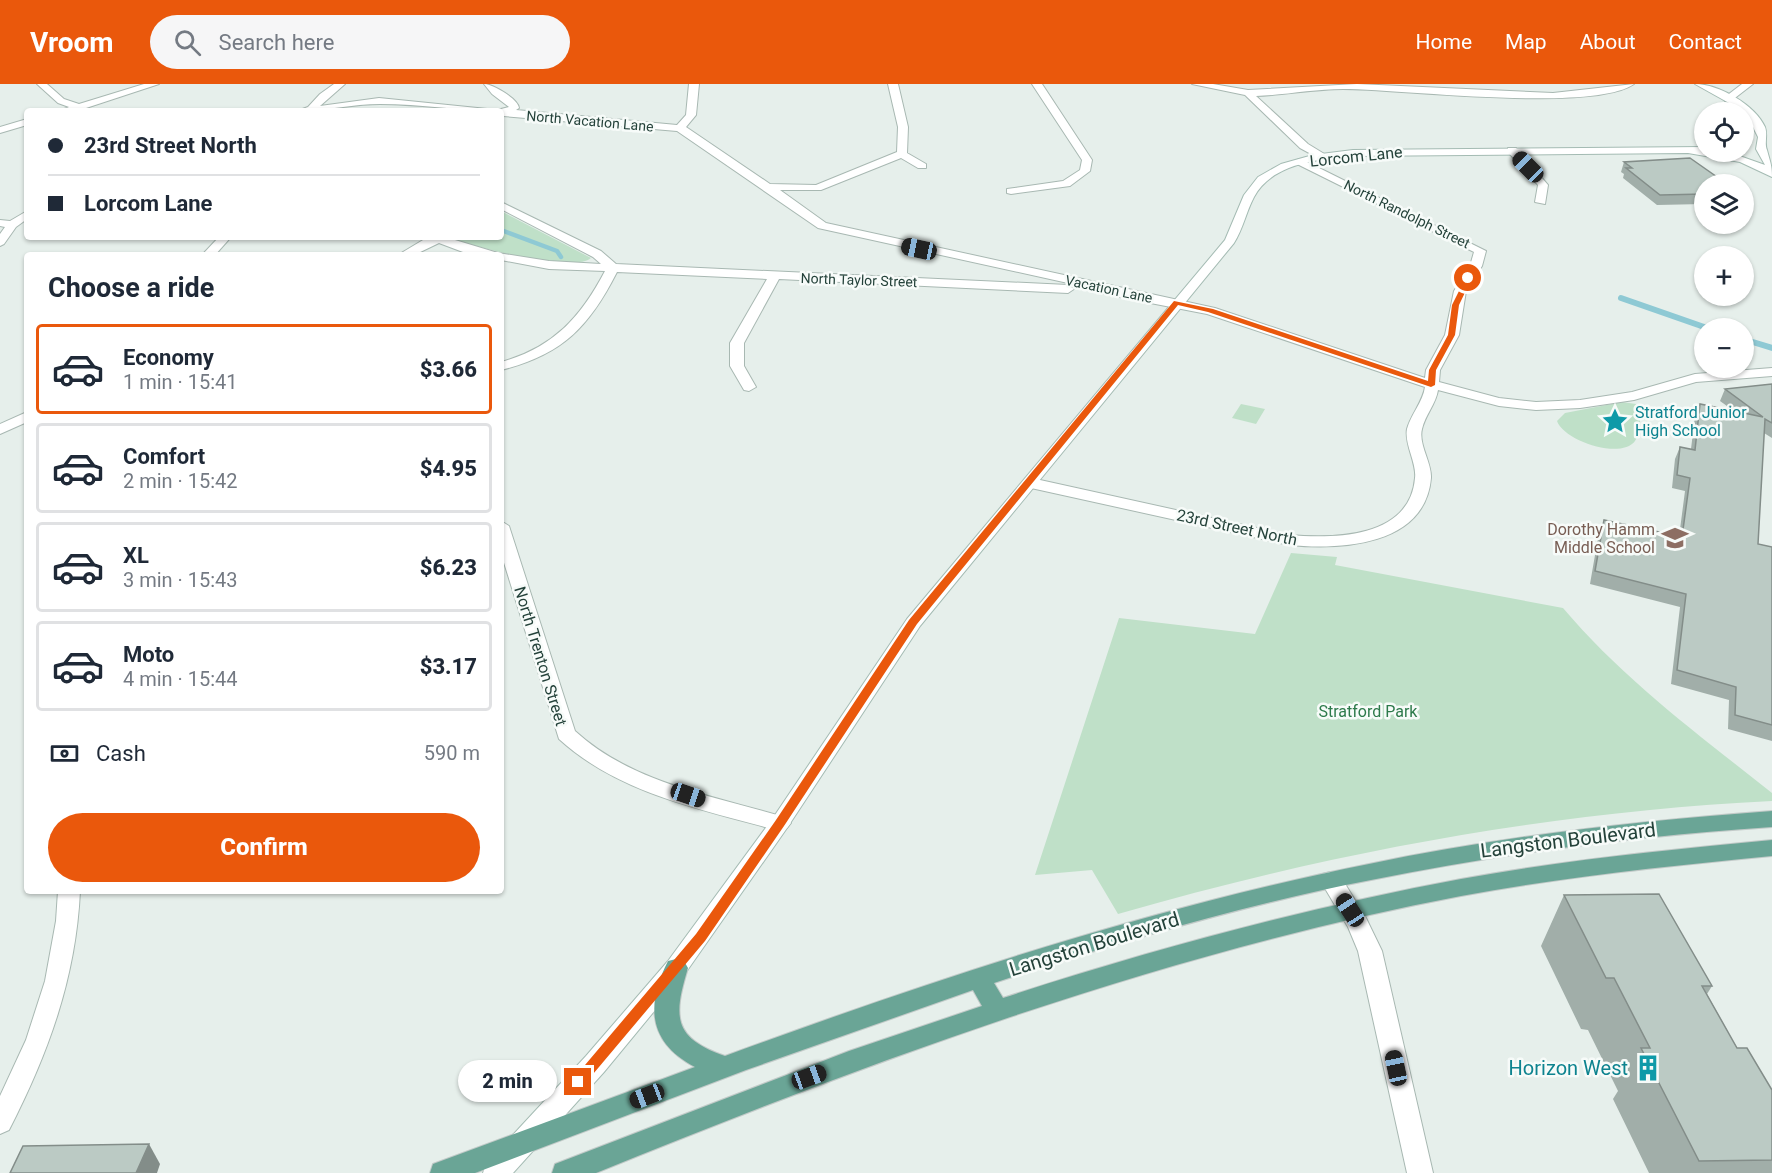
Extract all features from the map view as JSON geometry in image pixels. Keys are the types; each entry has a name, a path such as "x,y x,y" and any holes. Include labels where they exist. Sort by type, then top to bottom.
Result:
{"main road":[{"name":"Langston Boulevard","path":"442,1173 725,1067 979,979 1157,924 1331,880 1416,862 1564,839 1772,819"},
{"name":"Langston Boulevard","path":"565,1173 801,1080 998,1011 1188,952 1350,910 1529,875 1772,848"},
{"path":"676,968 667,993 665,1014 668,1030 679,1045 699,1059 725,1067"},
{"path":"979,979 998,1011"}],"street":[{"path":"42,84 62,101 80,107"},
{"path":"76,108 154,84"},
{"path":"314,108 323,96 340,84"},
{"path":"489,84 495,92 514,104 514,108 504,113"},
{"path":"680,128 691,115 694,84"},
{"path":"893,84 903,127 902,154"},
{"path":"1011,191 1066,184 1085,171 1087,160 1037,84"},
{"path":"1197,84 1248,93 1303,91 1341,86 1417,87 1553,96 1599,92 1629,84"},
{"path":"1700,84 1728,99 1758,122 1772,168"},
{"path":"1728,99 1748,84"},
{"path":"1278,107 1303,91"},
{"path":"1248,93 1278,107 1304,146 1322,157"},
{"path":"327,108 379,101 459,108"},
{"name":"North Vacation Lane","path":"504,113 680,128"},
{"path":"0,130 24,123"},
{"name":"Vacation Lane","path":"680,128 822,226 1071,280 1104,290 1210,311 1431,385 1499,402 1536,406 1569,404 1634,396 1695,378 1772,372"},
{"path":"1512,150 1543,185 1540,202"},
{"path":"1658,150 1735,158 1757,165 1772,174"},
{"name":"Lorcom Lane","path":"496,1173 676,968 780,823 913,622 1031,483 1176,303 1230,241 1253,188 1272,173 1300,162 1322,157 1391,151 1694,150"},
{"path":"902,154 922,166"},
{"path":"768,187 817,188 902,154"},
{"name":"North Randolph Street","path":"1300,162 1480,251"},
{"path":"803,211 817,188"},
{"path":"504,207 597,254 614,268 570,335 537,355 504,365"},
{"path":"0,242 6,224 24,215"},
{"path":"211,252 222,240"},
{"path":"410,252 432,240"},
{"path":"441,240 476,252"},
{"name":"23rd Street North","path":"1031,483 1289,540 1312,542 1364,537 1398,525 1411,514 1423,478 1414,430 1431,394 1432,370 1452,335 1460,291 1476,266 1480,251"},
{"name":"North Taylor Street","path":"504,257 549,265 774,277 1104,290"},
{"path":"749,387 737,366 737,343 774,277"},
{"path":"0,430 24,418"},
{"name":"North Trenton Street","path":"504,535 566,734 577,747 592,758 626,775 780,823"},
{"path":"1331,880 1350,910 1370,951 1420,1173"},
{"path":"0,1122 20,1087 60,974 69,894"}],"green space":[{"path":"504,213 591,258 580,262 564,263 497,251 456,240 504,240"},
{"path":"1622,402 1636,404 1641,409 1640,426 1635,441 1618,449 1593,446 1581,441 1570,435 1557,421 1565,413"},
{"path":"1241,404 1265,409 1256,424 1232,418"},
{"name":"Stratford Park","path":"1291,553 1337,557 1335,565 1563,608 1586,634 1637,683 1772,793 1772,801 1689,806 1606,815 1442,838 1279,872 1118,914 1092,870 1035,875 1119,618 1255,634"}],"building":[{"path":"1690,158 1713,174 1694,174 1694,194 1660,195 1626,168 1632,168 1624,162"},
{"name":"Dorothy Hamm Middle School","path":"1772,384 1772,423 1765,419 1758,544 1772,547 1772,725 1735,715 1736,687 1677,670 1686,594 1595,571 1604,520 1682,537 1690,478 1677,475 1680,447 1695,450 1700,404 1763,417 1725,389"},
{"path":"1659,894 1712,986 1702,986 1737,1048 1747,1048 1772,1090 1772,1160 1699,1161 1641,1048 1650,1048 1614,978 1606,978 1564,895"},
{"path":"149,1144 136,1173 10,1173 23,1146"}],"waterway":[{"path":"504,231 557,251 561,257"},
{"path":"1621,298 1694,323"},
{"path":"1754,342 1772,348"}],"place":[{"name":"Stratford Junior High School","path":"1615,421"},
{"name":"Dorothy Hamm Middle School","path":"1675,538"},
{"name":"Horizon West","path":"1648,1068"}],"route":[{"path":"578,1082 700,938 780,823 913,622 1031,483 1176,303 1210,311 1431,385 1432,370 1452,335 1456,305 1460,291 1468,278"}]}
